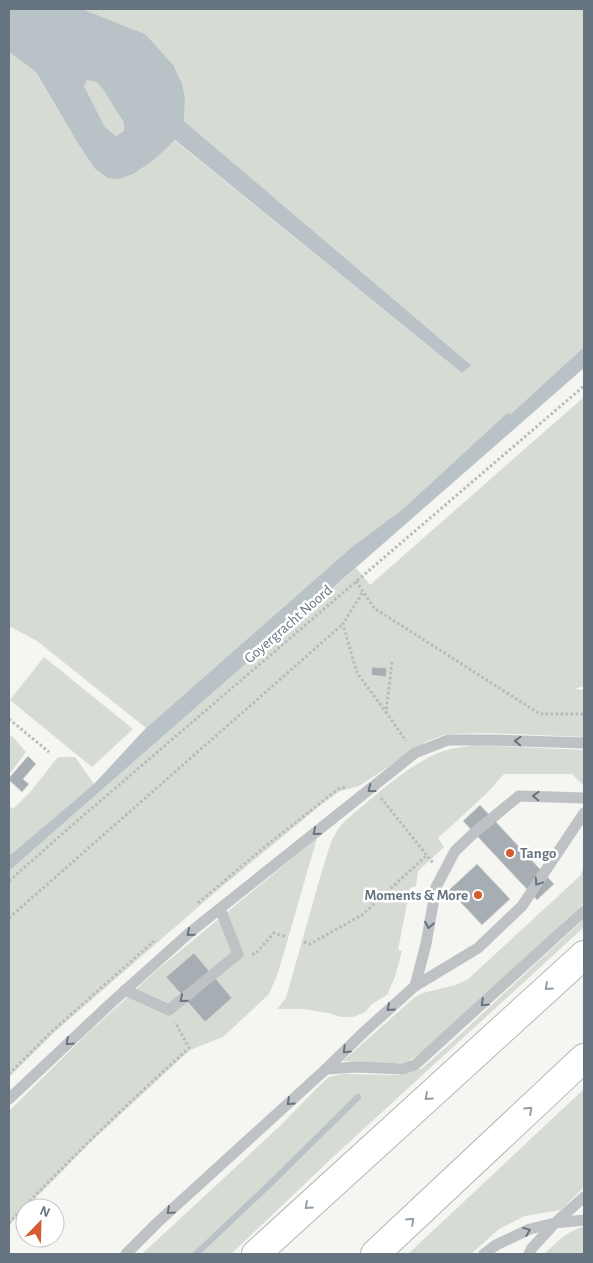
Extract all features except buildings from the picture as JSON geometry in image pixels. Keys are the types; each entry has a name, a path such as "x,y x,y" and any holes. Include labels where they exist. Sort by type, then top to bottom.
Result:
{"highway":[{"path":"256,1254 584,955"},
{"path":"375,1254 584,1058"}],"lane":[{"path":"9,1099 125,990 188,934 416,753 448,740 584,743"},
{"path":"415,986 426,944 436,887 455,851 474,832 519,796 584,798"},
{"path":"126,1254 158,1222 415,986 478,948 522,906 584,813"},
{"path":"125,990 169,1010 238,954 220,909"},
{"path":"326,1069 358,1067 402,1069 416,1065 584,911"},
{"path":"529,1254 532,1248 555,1223 584,1197"},
{"path":"484,1254 496,1245 530,1229 555,1223 584,1220"}],"path":[{"name":"Goyergracht Noord","path":"9,881 584,386"},
{"path":"356,581 362,593 374,608 540,714 584,714"},
{"path":"9,918 343,624 362,593"},
{"path":"343,624 357,672 416,753"},
{"path":"386,712 392,662"},
{"path":"9,720 49,752"},
{"path":"377,793 443,875"},
{"path":"304,942 310,944 362,915 427,855"},
{"path":"238,954 255,954 274,933 287,937"},
{"path":"9,1223 99,1131 189,1048 169,1010"}],"shaded area":[{"path":"9,9 82,9 145,34 173,65 182,84 185,98 184,121 471,365 462,373 175,140 155,159 133,174 119,179 107,178 95,169 36,72 9,52","holes":["87,80 96,82 102,88 124,123 124,131 116,136 105,127 84,86"]},
{"path":"82,9 584,9 584,347 512,413 506,414 403,509 352,547 146,728 37,641 9,626 9,52 36,72 79,145 95,169 106,178 155,159 174,140 462,373 470,364 184,121 185,98 145,34"},
{"path":"87,80 96,82 102,88 124,123 124,131 116,136 105,127 84,86"},
{"path":"584,347 584,368 9,871 9,856 94,784 146,728 352,547 403,509 506,414 512,413"},
{"path":"584,397 584,686 574,689 584,690 584,737 489,733 448,734 427,741 359,786 340,791 212,895 58,1029 9,1077 9,871 356,568 370,585"},
{"path":"44,657 133,729 92,767 10,700"},
{"path":"12,736 26,752 9,775 9,738"},
{"path":"476,745 584,750 584,786 572,774 504,774 487,793 438,838 444,847 418,871 416,886 410,888 398,950 402,951 395,977 387,995 372,1004 365,1012 353,1017 341,1017 304,1009 277,1009 286,998 321,874 331,842 338,829 379,792 414,766 443,751"},
{"path":"58,757 75,757 94,784 9,856 9,806 13,809 31,791"},
{"path":"317,838 278,973 269,994 223,1037 190,1050 94,1139 36,1198 15,1198 15,1219 9,1225 9,1111 85,1036 157,970"},
{"path":"584,864 584,903 430,1047 407,1062 388,1064 343,1061 415,997 467,980 581,875"},
{"path":"584,919 584,927 333,1157 231,1254 142,1254 281,1125 329,1077 342,1074 399,1075 421,1069"},
{"path":"584,1089 584,1187 561,1210 525,1216 499,1229 471,1254 408,1254"},
{"path":"584,1227 584,1254 544,1254 568,1234"}],"waterway":[{"path":"196,1254 358,1097"}],"place":[{"name":"Tango","path":"510,853"},
{"name":"Moments & More","path":"478,895"}]}
